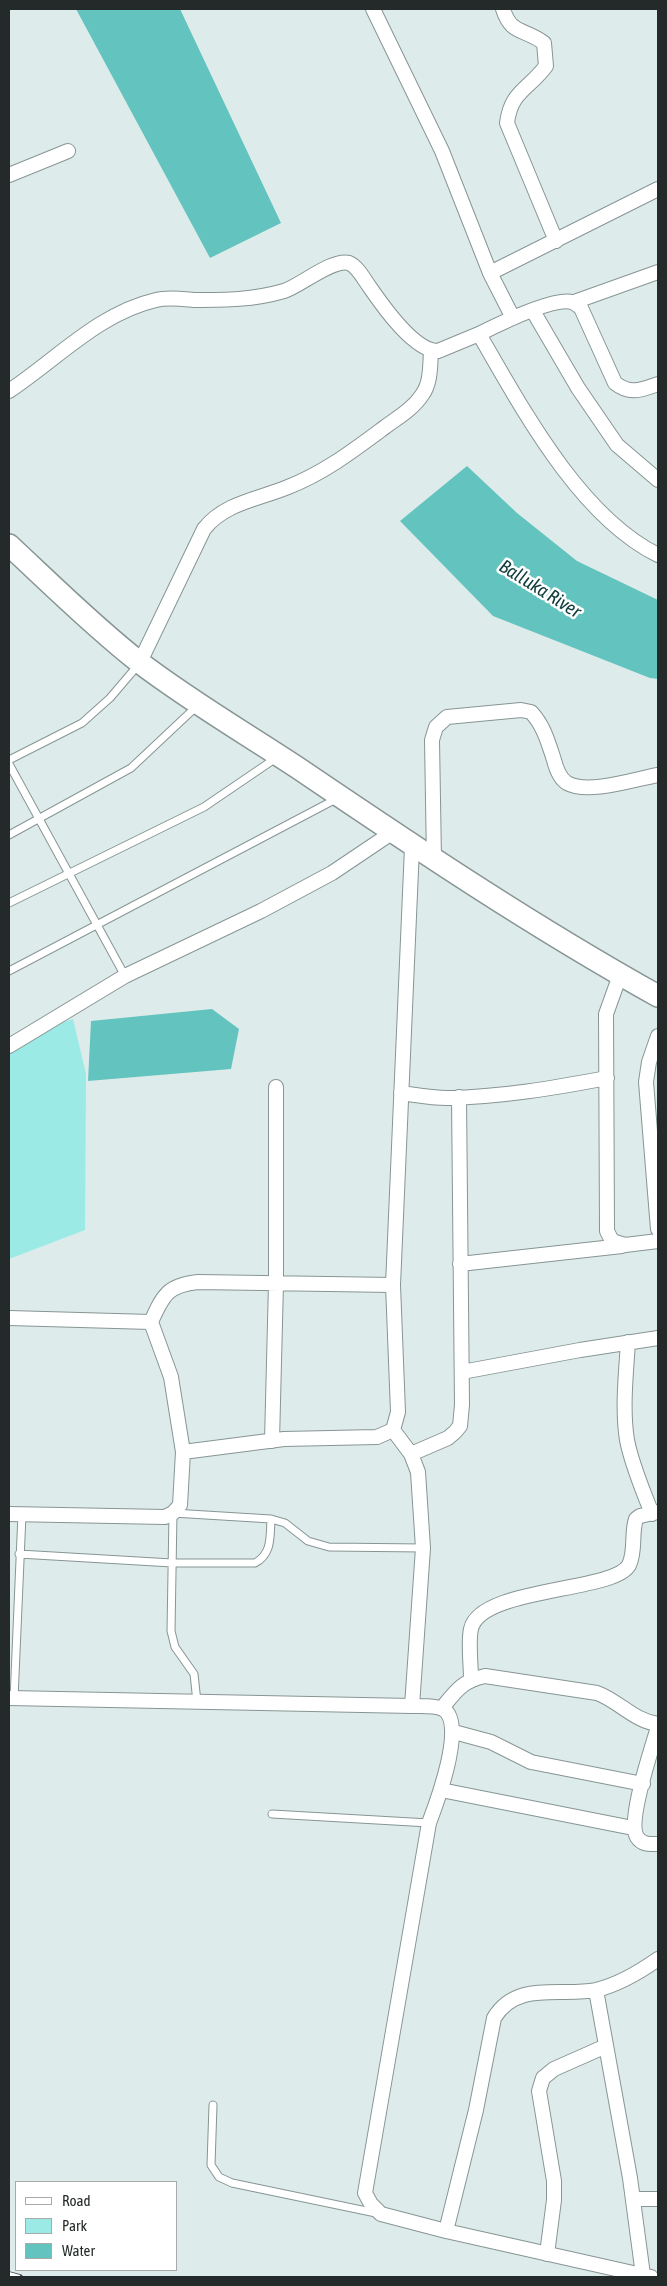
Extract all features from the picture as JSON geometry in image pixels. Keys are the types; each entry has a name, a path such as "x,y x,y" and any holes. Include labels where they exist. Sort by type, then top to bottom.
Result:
{"main road":[{"path":"9,545 102,631 140,662 199,704 393,832 412,847 576,950 658,996"}],"street":[{"path":"373,9 442,151 490,273 506,321"},
{"path":"503,9 507,21 513,28 533,35 544,43 546,66 536,79 513,99 509,107 507,123 556,241"},
{"path":"9,175 68,151"},
{"path":"490,273 658,189"},
{"path":"9,391 102,324 133,306 158,299 240,300 267,296 288,290 339,263 349,263 356,269 385,308 421,347 431,351 445,349 506,321 558,302 574,302 658,272"},
{"path":"574,302 581,308 615,384 622,390 632,392 658,384"},
{"path":"533,311 578,388 617,445 658,480"},
{"path":"479,334 529,418 586,497 618,527 658,555"},
{"path":"140,662 204,529 213,518 229,508 314,476 341,459 412,406 423,395 429,380 431,351"},
{"path":"434,860 432,740 436,727 447,716 521,710 531,712 543,726 558,772 566,782 577,786 590,788 658,775"},
{"path":"9,1046 125,976 332,873 393,832"},
{"path":"393,1430 398,1412 393,1285 412,847"},
{"path":"620,975 606,1014 607,1231 612,1241 625,1246"},
{"path":"658,1036 648,1062 646,1082 658,1229"},
{"path":"401,1093 459,1097 534,1091 607,1078"},
{"path":"272,1441 276,1283 276,1087"},
{"path":"411,1454 448,1438 460,1426 462,1372 459,1097"},
{"path":"460,1264 658,1241"},
{"path":"15,1514 165,1517 174,1514 180,1505 181,1499 183,1452 171,1377 152,1322 161,1300 168,1292 181,1284 198,1282 393,1285"},
{"path":"9,1318 152,1322"},
{"path":"462,1372 658,1338"},
{"path":"471,1679 470,1629 483,1610 530,1595 608,1577 624,1571 630,1560 636,1519 640,1516 655,1513 633,1464 627,1438 625,1395 628,1342"},
{"path":"183,1452 272,1441 377,1437 393,1430"},
{"path":"393,1430 411,1454 418,1472 423,1548 412,1706"},
{"path":"442,1708 461,1685 471,1679 485,1676 580,1689 608,1697 636,1717 658,1725 635,1812 633,1828 645,1844 658,1844"},
{"path":"11,1698 412,1706 442,1708 450,1715 454,1732 441,1790 429,1823 365,2188 365,2193 371,2204 381,2214 446,2232 647,2276 596,1990"},
{"path":"454,1732 491,1742 531,1762 643,1784"},
{"path":"441,1790 633,1828"},
{"path":"446,2232 476,2110 494,2018 501,2007 516,1998 547,1991 596,1990 614,1984 658,1959"},
{"path":"547,2254 554,2200 554,2181 539,2091 543,2078 554,2069 606,2046"},
{"path":"634,2199 658,2199"}],"lane":[{"path":"9,760 82,723 110,698 140,662"},
{"path":"9,835 131,768 199,704"},
{"path":"9,903 204,807 278,756"},
{"path":"9,764 125,976"},
{"path":"9,971 339,797"},
{"path":"11,1698 19,1554 15,1514"},
{"path":"197,1702 194,1674 175,1647 171,1631 174,1514 271,1519 285,1523 308,1542 328,1547 423,1548"},
{"path":"19,1554 172,1562 255,1563 263,1559 269,1549 271,1519"},
{"path":"272,1814 429,1823"},
{"path":"213,2104 211,2165 219,2177 232,2183 381,2214"}],"green space":[{"path":"73,1019 86,1074 85,1230 9,1259 9,1045 31,1033"}],"water":[{"path":"76,9 180,9 281,223 210,258"},
{"name":"Balluka River","path":"467,466 517,513 577,561 658,600 658,679 650,678 493,616 400,521"},
{"path":"212,1009 239,1029 231,1069 88,1081 91,1021"}],"railway":[{"path":"9,2274 20,2277"}]}
